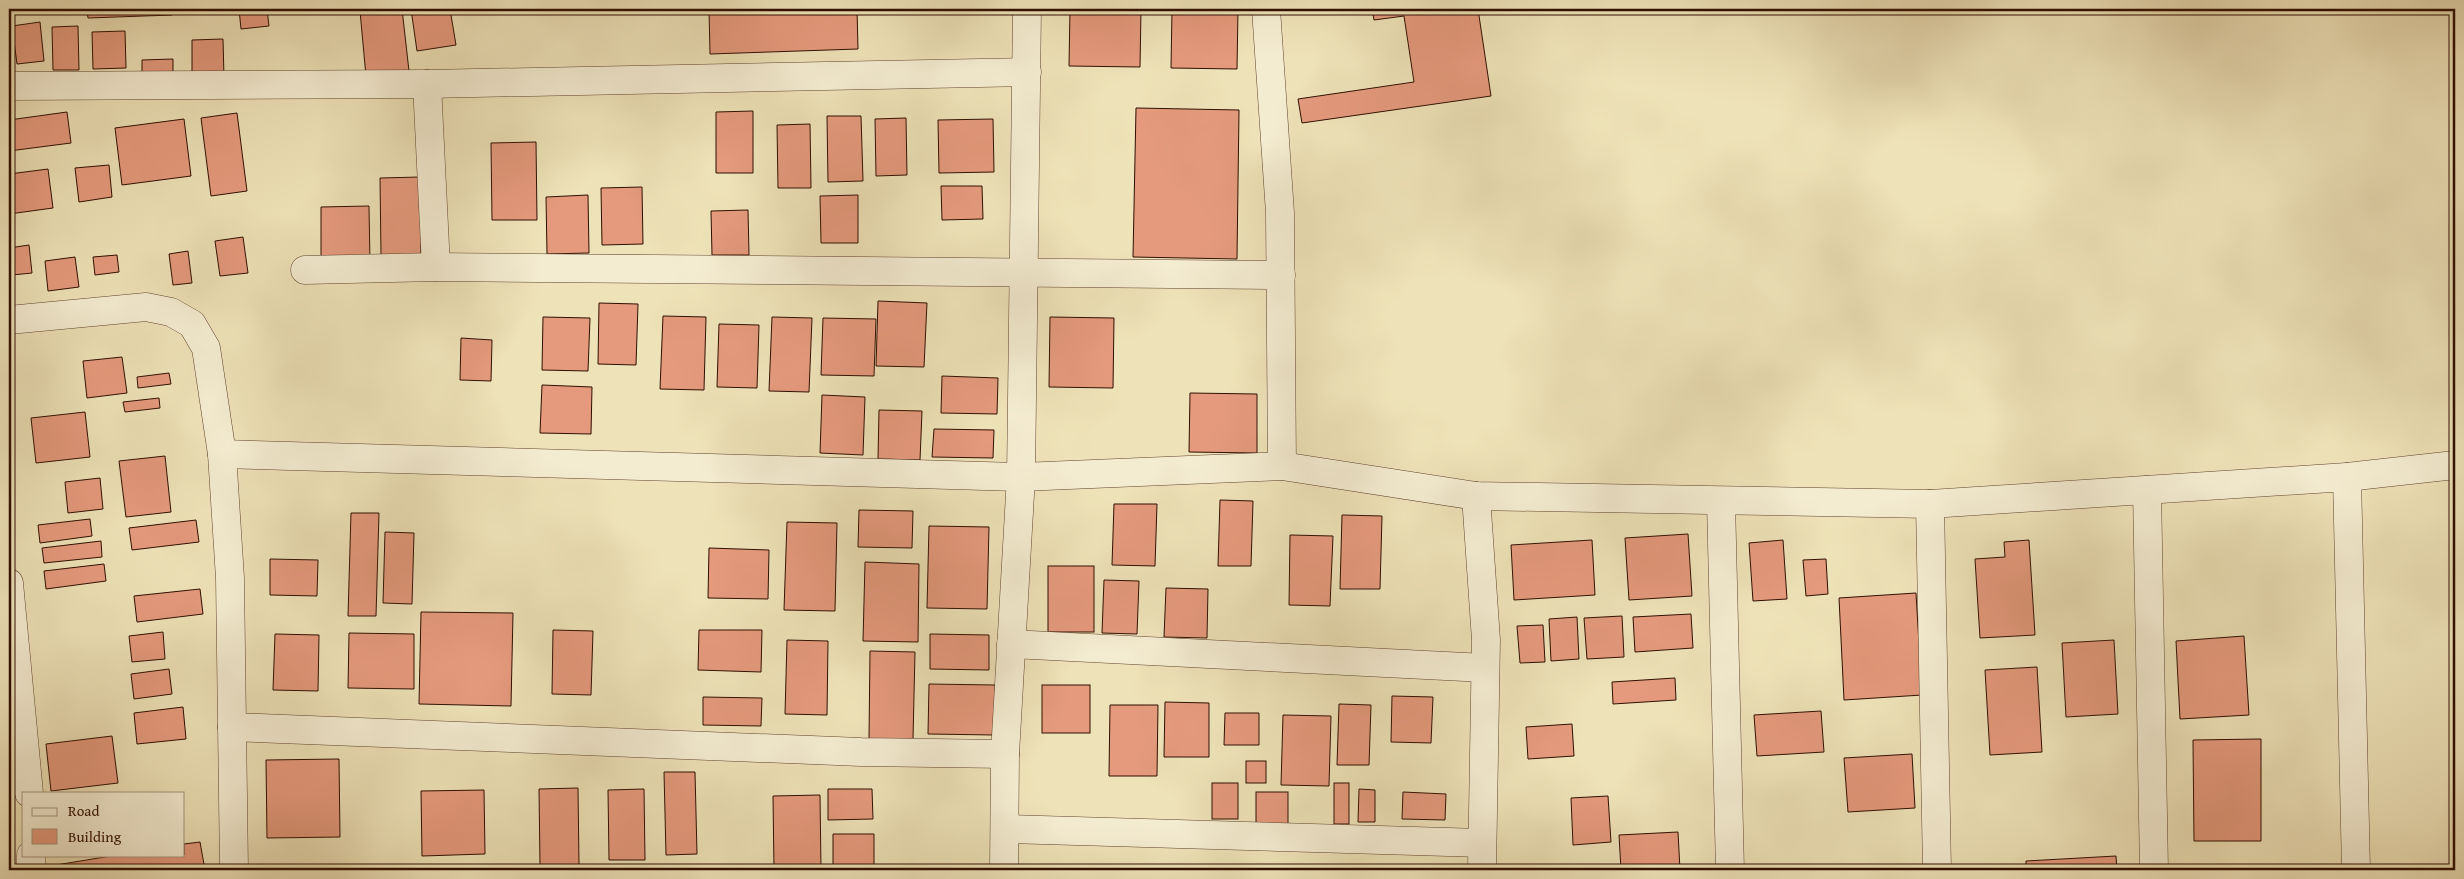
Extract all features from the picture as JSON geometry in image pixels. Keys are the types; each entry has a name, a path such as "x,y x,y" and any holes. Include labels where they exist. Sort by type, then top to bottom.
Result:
{"street":[{"path":"1004,870 1006,754 1021,477 1022,272 1027,9"},
{"path":"1266,9 1280,213 1282,466"},
{"path":"9,86 427,84 1027,72"},
{"path":"427,84 436,268"},
{"path":"305,270 436,268 1281,275"},
{"path":"9,320 146,307 171,312 192,324 206,348 222,454 230,578 234,870"},
{"path":"222,454 1021,477 1282,466 1476,496 1721,502 1930,504 2347,477 2455,465"},
{"path":"2347,477 2356,870"},
{"path":"2147,490 2154,870"},
{"path":"1476,496 1486,640 1482,870"},
{"path":"1721,502 1730,870"},
{"path":"1930,504 1937,870"},
{"path":"9,583 29,792"},
{"path":"1012,644 1486,668"},
{"path":"232,727 861,752 1006,754"},
{"path":"1005,828 1482,843"},
{"path":"31,856 31,870"}],"building":[{"path":"87,9 171,9 172,15 88,18"},
{"path":"239,9 267,9 269,26 241,29"},
{"path":"402,9 409,71 366,76 360,11"},
{"path":"411,9 450,9 456,45 417,51"},
{"path":"709,9 857,9 858,49 710,54"},
{"path":"1070,9 1141,9 1140,67 1069,66"},
{"path":"1172,9 1238,9 1237,69 1171,68"},
{"path":"1372,9 1478,9 1491,96 1302,123 1298,99 1414,82 1404,16 1374,20"},
{"path":"40,22 44,61 17,64 12,26"},
{"path":"78,26 79,70 53,70 52,27"},
{"path":"125,31 126,68 93,69 92,32"},
{"path":"223,39 224,78 192,78 192,40"},
{"path":"173,59 173,80 142,81 142,60"},
{"path":"1136,108 1239,110 1237,259 1133,257"},
{"path":"753,111 753,173 716,173 716,112"},
{"path":"67,112 71,143 9,151 9,120"},
{"path":"237,113 247,191 211,196 201,118"},
{"path":"827,116 861,116 863,181 828,182"},
{"path":"906,118 907,175 876,176 875,119"},
{"path":"184,119 191,176 122,185 115,128"},
{"path":"993,119 994,172 939,173 938,120"},
{"path":"810,124 811,188 778,188 777,125"},
{"path":"536,142 537,220 492,220 491,143"},
{"path":"109,165 112,197 79,202 75,168"},
{"path":"48,169 53,208 9,214 9,174"},
{"path":"420,177 421,255 381,256 380,178"},
{"path":"941,186 982,186 983,219 942,220"},
{"path":"642,187 643,244 602,245 601,188"},
{"path":"588,195 589,253 547,254 546,197"},
{"path":"858,195 858,243 821,243 820,196"},
{"path":"369,206 370,263 321,264 321,207"},
{"path":"748,210 749,255 712,255 711,211"},
{"path":"243,237 248,273 220,276 215,241"},
{"path":"29,245 32,273 12,275 9,248"},
{"path":"188,251 192,283 173,285 169,254"},
{"path":"117,255 119,272 95,275 93,257"},
{"path":"75,257 79,287 48,291 45,261"},
{"path":"878,301 927,303 924,367 876,366"},
{"path":"599,303 638,304 636,365 598,364"},
{"path":"663,316 706,317 704,390 660,389"},
{"path":"543,317 590,318 588,371 542,370"},
{"path":"772,317 812,318 809,392 769,391"},
{"path":"1050,317 1114,318 1113,388 1049,387"},
{"path":"823,318 876,319 874,376 821,375"},
{"path":"719,324 759,325 757,388 717,387"},
{"path":"461,338 492,340 491,381 460,380"},
{"path":"122,357 127,393 87,398 83,361"},
{"path":"169,373 171,384 138,388 137,377"},
{"path":"942,376 998,378 997,414 941,413"},
{"path":"542,385 592,387 591,434 540,433"},
{"path":"1190,393 1257,394 1257,453 1189,452"},
{"path":"822,395 865,397 863,455 820,453"},
{"path":"159,398 160,408 125,412 123,402"},
{"path":"879,410 922,411 920,460 878,459"},
{"path":"85,412 90,457 36,463 31,418"},
{"path":"934,429 994,430 993,458 932,457"},
{"path":"165,456 171,512 126,517 119,461"},
{"path":"100,478 103,509 68,513 65,482"},
{"path":"1220,500 1253,501 1251,566 1218,566"},
{"path":"1114,504 1157,504 1155,566 1112,565"},
{"path":"859,510 913,511 912,548 858,547"},
{"path":"351,513 379,513 376,616 348,616"},
{"path":"1342,515 1382,516 1380,589 1340,589"},
{"path":"90,519 92,536 40,543 38,525"},
{"path":"196,520 199,542 132,550 129,528"},
{"path":"787,522 837,523 835,611 784,610"},
{"path":"929,526 989,527 987,609 927,608"},
{"path":"385,532 414,533 412,604 383,603"},
{"path":"1688,534 1692,596 1629,600 1625,538"},
{"path":"1290,535 1333,536 1330,606 1289,605"},
{"path":"1592,540 1595,595 1514,600 1511,545"},
{"path":"1783,540 1787,599 1753,601 1749,543"},
{"path":"2029,540 2035,635 1980,638 1975,559 2005,557 2004,542"},
{"path":"101,541 102,557 44,563 42,548"},
{"path":"709,548 769,550 768,599 708,598"},
{"path":"270,559 318,560 317,596 270,595"},
{"path":"1826,559 1828,594 1806,596 1803,560"},
{"path":"865,562 919,564 918,642 863,641"},
{"path":"104,564 106,581 46,589 44,571"},
{"path":"1048,566 1094,566 1094,632 1048,632"},
{"path":"1104,580 1139,581 1137,634 1102,633"},
{"path":"1166,588 1208,589 1207,638 1164,637"},
{"path":"200,589 203,614 137,622 134,596"},
{"path":"1916,593 1922,695 1844,700 1839,598"},
{"path":"421,612 513,613 511,706 419,704"},
{"path":"1691,614 1693,648 1635,652 1633,617"},
{"path":"1622,616 1624,657 1587,659 1584,618"},
{"path":"1577,617 1579,659 1551,661 1549,619"},
{"path":"1543,625 1545,662 1520,663 1517,626"},
{"path":"553,630 593,631 591,695 552,694"},
{"path":"699,630 762,630 761,672 698,670"},
{"path":"163,632 165,659 132,662 129,636"},
{"path":"349,633 414,634 414,689 348,688"},
{"path":"275,634 319,635 318,691 273,690"},
{"path":"930,634 989,635 989,670 930,669"},
{"path":"2244,636 2249,715 2180,719 2176,641"},
{"path":"787,640 828,641 827,715 785,714"},
{"path":"2114,640 2118,714 2066,717 2062,643"},
{"path":"870,651 915,652 913,739 869,739"},
{"path":"2037,667 2042,752 1990,755 1985,670"},
{"path":"169,669 172,694 134,699 131,674"},
{"path":"1675,678 1676,700 1613,704 1612,682"},
{"path":"929,684 995,685 994,735 928,734"},
{"path":"1042,685 1090,685 1090,733 1042,733"},
{"path":"1392,696 1433,697 1431,743 1391,742"},
{"path":"703,697 762,698 761,726 703,725"},
{"path":"1165,702 1209,703 1209,757 1164,757"},
{"path":"1339,704 1371,705 1369,765 1337,765"},
{"path":"1110,705 1158,705 1157,776 1109,776"},
{"path":"183,707 186,739 137,744 134,713"},
{"path":"1821,711 1824,752 1757,756 1754,715"},
{"path":"1225,713 1259,713 1259,745 1224,745"},
{"path":"1283,715 1331,716 1329,786 1281,785"},
{"path":"1572,724 1574,756 1528,759 1526,727"},
{"path":"112,736 118,783 51,791 46,744"},
{"path":"2261,739 2261,841 2194,841 2193,740"},
{"path":"1912,754 1915,808 1848,812 1844,758"},
{"path":"339,759 340,837 267,838 266,760"},
{"path":"1246,761 1266,761 1266,783 1246,783"},
{"path":"664,772 695,772 697,854 666,855"},
{"path":"1212,783 1238,783 1238,819 1212,819"},
{"path":"1334,783 1349,783 1349,824 1334,824"},
{"path":"578,788 579,865 540,866 539,789"},
{"path":"644,789 645,860 609,860 608,790"},
{"path":"828,789 872,789 873,819 828,820"},
{"path":"1359,789 1375,790 1375,822 1358,822"},
{"path":"484,790 485,854 422,856 421,791"},
{"path":"1256,792 1288,792 1288,831 1256,831"},
{"path":"1403,792 1446,794 1445,820 1402,819"},
{"path":"820,795 821,869 774,870 773,796"},
{"path":"1608,796 1611,842 1573,845 1571,798"},
{"path":"1678,832 1680,870 1621,870 1619,835"},
{"path":"833,834 874,834 874,868 833,869"},
{"path":"200,842 205,870 57,870 56,865 111,856 185,856 185,844"},
{"path":"2116,856 2117,870 2026,870 2026,861"},
{"path":"1381,865 1382,870 1342,870 1342,867"},
{"path":"1230,866 1231,870 1190,870 1190,869"},
{"path":"1329,866 1329,870 1297,870 1297,868"},
{"path":"2336,866 2336,870 2262,870 2262,867"}]}
